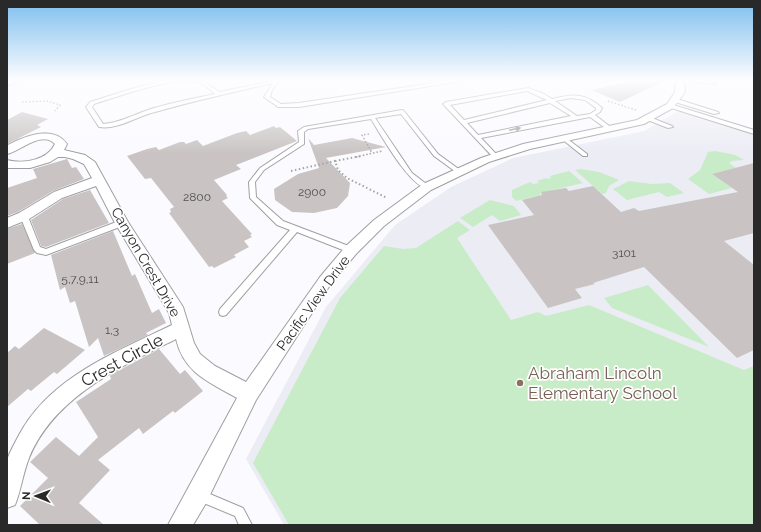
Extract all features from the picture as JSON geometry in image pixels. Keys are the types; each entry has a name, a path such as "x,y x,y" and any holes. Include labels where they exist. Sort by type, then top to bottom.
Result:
{"street":[{"name":"Pacific View Drive","path":"180,525 198,495 249,394 325,281 350,250 379,223 427,187 458,171 495,156 527,146 640,122 644,115 668,105"},
{"path":"7,151 13,146 30,139 47,137 54,138 61,144 56,153 40,161 20,166 7,164"},
{"name":"Canyon Crest Drive","path":"56,153 81,157 89,162 122,223 177,312 186,345 194,360 208,372 249,394"},
{"path":"7,223 24,216 58,195 100,180"},
{"name":"Crest Circle","path":"7,497 20,453 33,431 53,406 76,385 96,372 182,328"}],"lane":[{"path":"91,105 89,107 101,126 109,126 142,114 177,105"},
{"path":"278,105 306,105"},
{"path":"447,105 495,156"},
{"path":"462,122 536,105"},
{"path":"558,105 576,117"},
{"path":"477,137 590,115 598,111 599,108 595,105"},
{"path":"677,105 754,132"},
{"path":"680,105 716,113"},
{"path":"350,250 280,223 253,198 252,182 262,169 302,143 301,131 306,128 402,112 436,155 458,171"},
{"path":"590,115 610,129"},
{"path":"644,115 670,127"},
{"path":"372,117 410,174 427,187"},
{"path":"565,139 585,156"},
{"path":"24,216 37,248 40,251 46,252 122,223"},
{"path":"223,312 295,229"},
{"path":"198,495 239,512 246,525"}],"path":[{"path":"55,111 60,105"},
{"path":"619,105 644,115"},
{"path":"372,153 362,135 373,133"},
{"path":"291,171 383,151"},
{"path":"335,161 338,170 347,178 387,198"}],"shaded area":[{"name":"Abraham Lincoln Elementary School","path":"685,107 754,129 754,525 284,525 246,459 326,307 395,225 451,187 513,158 644,131"}],"green space":[{"path":"715,151 735,155 744,160 732,161 729,163 736,168 712,174 732,188 709,194 688,179 700,170 708,152"},
{"path":"581,169 599,172 619,180 609,186 606,193 602,194 575,170"},
{"path":"569,171 583,183 540,193 541,195 516,201 512,197 512,190 530,182 533,184 539,183 537,181 551,178 550,176"},
{"path":"629,181 652,184 670,183 684,193 667,197 659,192 627,200 613,189"},
{"path":"490,200 514,206 521,215 500,221 492,215 473,227 460,218"},
{"name":"Abraham Lincoln Elementary School","path":"458,221 470,230 457,238 511,320 538,312 546,316 589,305 744,370 754,366 754,525 289,525 253,463 340,298 384,246 403,249 416,248"},
{"path":"648,285 709,347 612,308 604,298"}],"building":[{"path":"22,112 48,119 37,125 41,127 7,144 7,120"},
{"path":"274,126 276,128 280,127 297,141 236,165 241,169 214,180 227,195 226,196 228,198 222,201 252,234 250,235 252,237 244,241 249,247 234,255 236,257 214,268 212,266 209,267 169,213 171,212 170,209 174,207 151,178 145,179 127,156 156,147 159,150 180,142 184,142 186,144 197,140 203,146 237,133 246,131 250,135"},
{"path":"308,138 314,145 352,138 386,147 326,158 350,183 348,196 337,208 314,213 292,212 275,200 274,189 298,174 319,168"},
{"path":"67,159 72,168 76,167 84,179 53,191 18,212 7,216 7,188 37,178 33,169"},
{"path":"754,163 754,233 724,241 754,265 754,350 737,358 644,267 593,283 595,284 575,289 582,298 548,308 488,225 534,215 522,200 542,195 541,192 566,188 569,191 593,186 621,212 634,208 639,211 738,192 712,174"},
{"path":"90,190 109,223 46,247 41,246 31,220 63,199"},
{"path":"22,224 35,253 7,264 7,229"},
{"path":"113,231 132,276 135,274 152,313 159,309 166,323 146,333 148,335 104,356 98,338 89,347 75,301 70,303 65,287 60,290 51,255"},
{"path":"44,328 85,350 57,374 54,372 31,391 28,389 7,407 7,353 15,346 19,349"},
{"path":"159,349 180,374 185,370 203,391 175,413 173,411 143,434 139,428 98,460 110,470 79,503 104,525 40,525 20,506 48,478 30,462 56,437 79,456 98,437 76,402 111,379 110,376 112,374"}],"place":[{"name":"Abraham Lincoln Elementary School","path":"520,383"}]}
